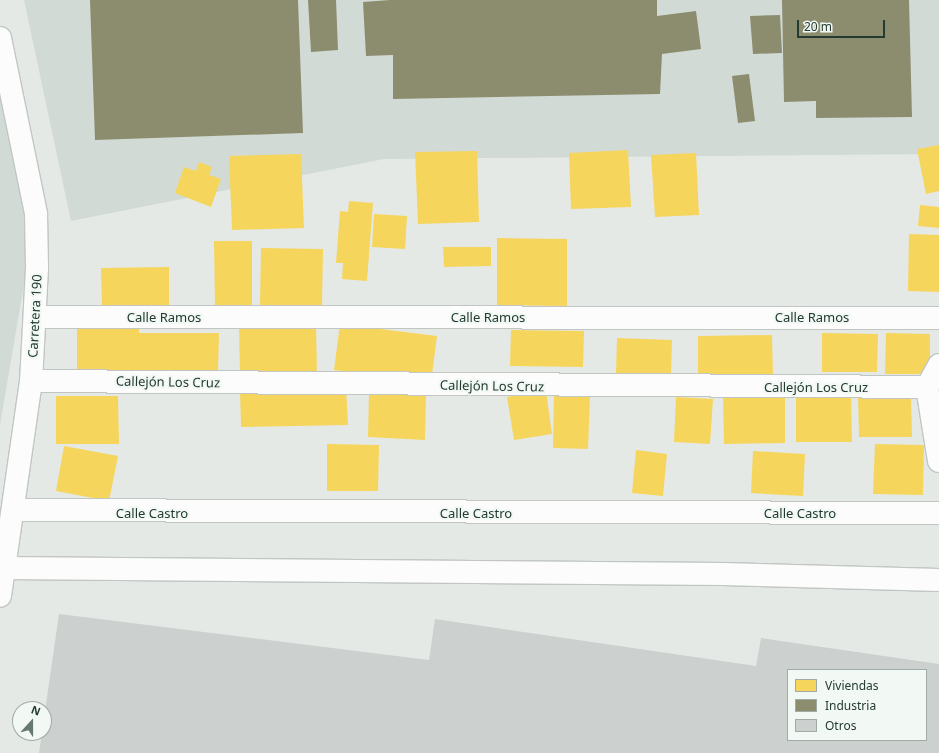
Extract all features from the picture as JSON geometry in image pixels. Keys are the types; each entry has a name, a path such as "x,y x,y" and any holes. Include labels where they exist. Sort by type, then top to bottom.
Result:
{"street":[{"name":"Carretera 190","path":"0,38 36,214 37,317 31,381 0,592"},
{"name":"Calle Ramos","path":"37,317 939,318"},
{"path":"939,365 927,387 939,461"},
{"name":"Callejón Los Cruz","path":"31,381 927,387"},
{"name":"Calle Castro","path":"13,510 939,513"},
{"path":"4,568 794,575 939,580"}],"shaded area":[{"path":"24,0 939,0 939,154 384,159 71,221"},
{"path":"0,38 36,214 0,425"}],"building: Viviendas":[{"path":"939,145 939,191 926,194 917,149"},
{"path":"628,150 631,207 571,209 569,153"},
{"path":"477,151 479,222 418,224 415,152"},
{"path":"696,153 699,215 655,217 651,155"},
{"path":"301,154 304,228 232,230 229,156"},
{"path":"199,162 212,167 209,175 221,179 211,207 175,193 184,167 196,171"},
{"path":"349,201 373,203 367,281 342,279 343,263 336,263 340,211 348,212"},
{"path":"920,205 939,207 939,228 918,226"},
{"path":"374,214 407,216 405,249 372,247"},
{"path":"909,234 939,235 939,292 908,291"},
{"path":"497,238 567,239 567,306 497,305"},
{"path":"214,241 252,241 252,308 215,309"},
{"path":"443,247 491,247 491,266 444,267"},
{"path":"261,248 323,249 322,307 260,306"},
{"path":"169,267 169,305 102,305 101,268"},
{"path":"340,324 437,336 431,382 334,370"},
{"path":"77,325 139,325 139,333 219,333 218,372 77,371"},
{"path":"316,325 317,376 240,376 239,326"},
{"path":"511,330 584,331 583,367 510,366"},
{"path":"822,333 878,334 877,372 822,372"},
{"path":"886,333 930,334 930,374 885,374"},
{"path":"772,335 773,376 698,376 698,336"},
{"path":"617,338 672,340 671,375 616,373"},
{"path":"346,388 348,425 241,427 240,390"},
{"path":"546,391 552,434 514,440 507,397"},
{"path":"369,392 426,394 425,440 368,437"},
{"path":"851,393 852,442 796,442 796,394"},
{"path":"785,394 785,443 724,444 723,395"},
{"path":"554,395 590,396 588,449 553,448"},
{"path":"911,395 912,437 859,437 858,396"},
{"path":"56,396 118,396 119,444 56,444"},
{"path":"676,397 713,399 710,444 674,442"},
{"path":"327,444 379,445 378,491 327,491"},
{"path":"875,444 924,445 923,495 873,494"},
{"path":"64,446 118,456 109,501 56,491"},
{"path":"636,450 667,454 663,496 632,493"},
{"path":"753,451 805,454 803,496 751,493"}],"building: Industria":[{"path":"90,0 298,0 303,133 95,140"},
{"path":"308,0 336,0 338,50 311,52"},
{"path":"390,0 657,0 657,16 696,11 701,49 662,54 660,94 393,99 393,55 366,56 363,2"},
{"path":"782,0 909,0 912,117 816,118 816,101 784,102"},
{"path":"780,15 782,53 753,54 750,16"},
{"path":"749,74 755,121 738,123 732,76"}],"building: Otros":[{"path":"59,614 429,660 435,619 756,666 761,638 939,664 939,753 39,753 41,741 52,741 52,701 46,701"}]}
